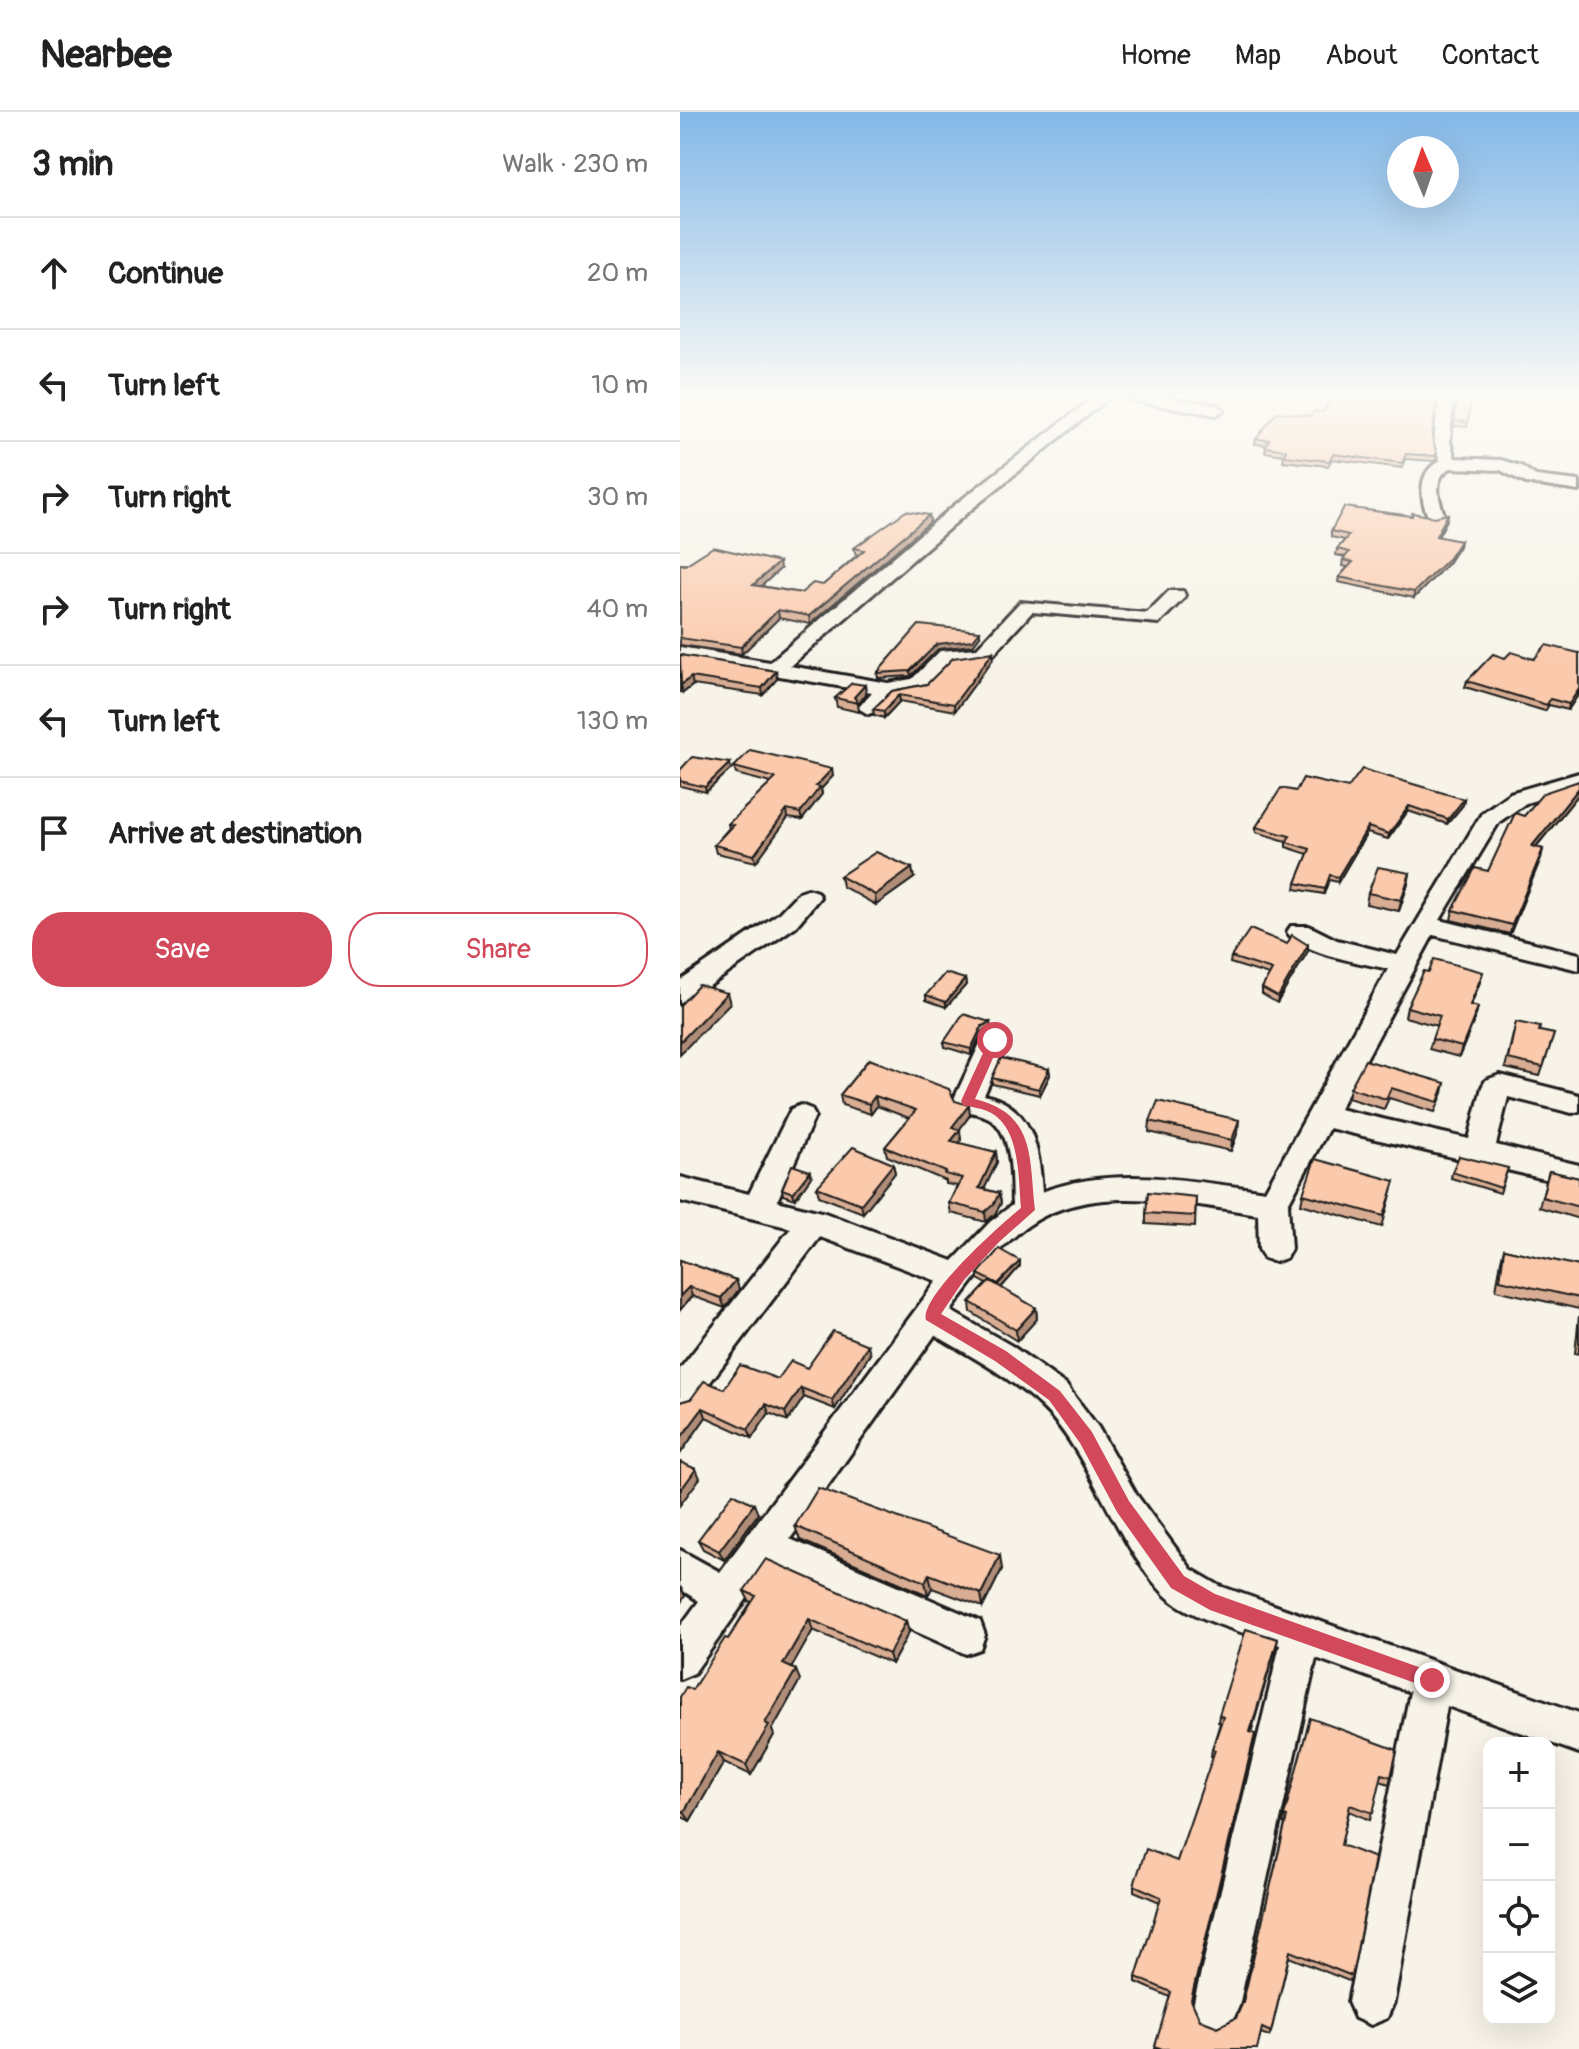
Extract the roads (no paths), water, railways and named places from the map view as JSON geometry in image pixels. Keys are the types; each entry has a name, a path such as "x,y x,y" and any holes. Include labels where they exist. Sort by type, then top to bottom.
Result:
{"street":[{"path":"773,670 988,487"},
{"path":"1430,487 1429,495 1435,514"},
{"path":"680,653 884,690 919,684 947,655 983,654 1027,606 1152,619 1176,595"},
{"path":"868,708 884,690"},
{"path":"1275,1249 1273,1204 1426,925 1490,818 1518,798 1579,780"},
{"path":"680,994 787,920 808,897"},
{"path":"1426,925 1579,962"},
{"path":"1300,932 1329,946 1404,965"},
{"path":"995,1040 967,1101 994,1108 1010,1121 1021,1147 1028,1210"},
{"path":"1480,1153 1496,1087 1500,1085 1572,1103"},
{"path":"760,1208 765,1189 801,1116"},
{"path":"1323,1116 1579,1176"},
{"path":"680,1189 814,1222 959,1276"},
{"path":"680,1659 959,1276 994,1238 1028,1210 1105,1189 1173,1191 1273,1204"},
{"path":"680,1395 814,1222"},
{"path":"931,1316 1000,1356 1054,1396 1086,1438 1123,1506 1178,1582 1210,1601 1579,1733"},
{"path":"765,1546 966,1635"},
{"path":"680,1568 726,1597"},
{"path":"1216,2006 1302,1634"},
{"path":"1371,2002 1432,1680"}]}
